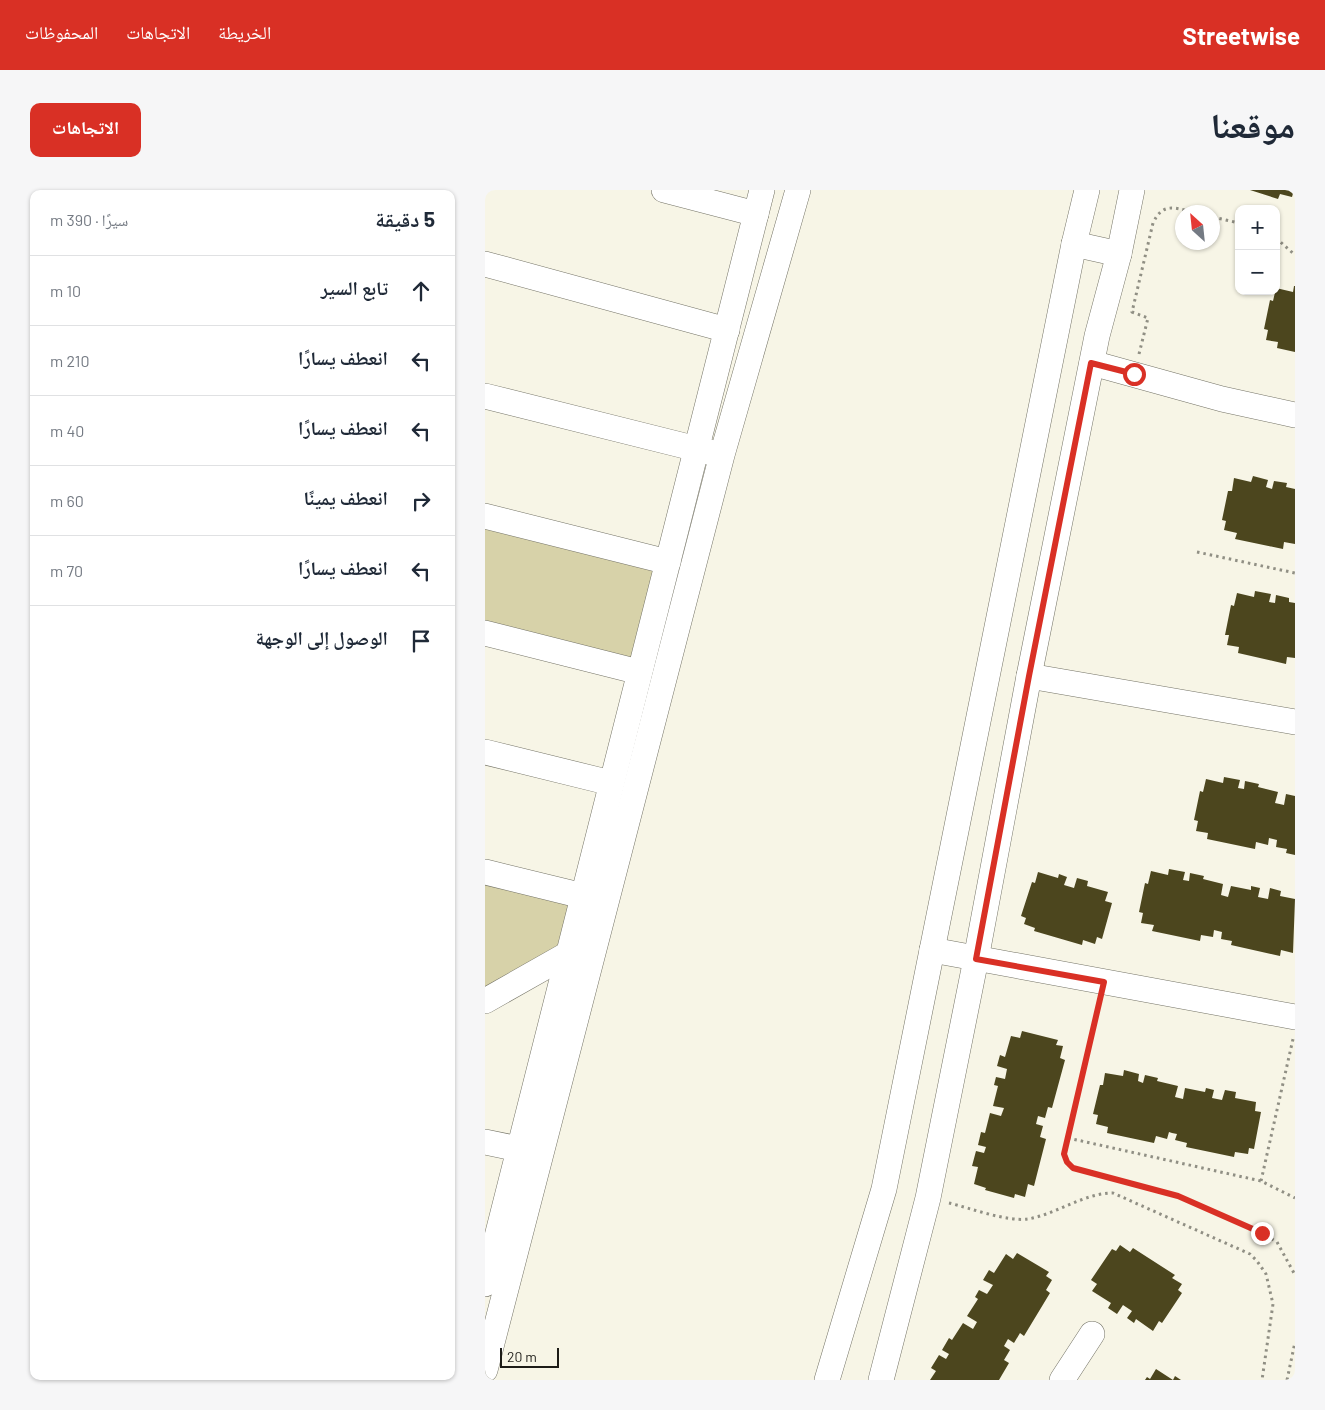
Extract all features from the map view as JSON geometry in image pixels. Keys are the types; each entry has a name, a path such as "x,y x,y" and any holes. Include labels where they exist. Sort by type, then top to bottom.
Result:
{"street":[{"path":"485,1284 759,202 664,190"},
{"path":"485,1370 722,455 798,190"},
{"path":"827,1380 884,1189 1073,244 1087,190"},
{"path":"881,1380 928,1198 1091,363 1119,254 1132,190"},
{"path":"1073,244 1119,254"},
{"path":"485,264 727,330"},
{"path":"1091,363 1222,399 1295,415"},
{"path":"485,396 722,455"},
{"path":"485,516 668,562"},
{"path":"485,633 639,672"},
{"path":"1029,676 1295,722"},
{"path":"485,752 611,783"},
{"path":"485,872 583,896"},
{"path":"932,950 1295,1017"},
{"path":"485,1001 568,954"},
{"path":"485,1142 519,1149"},
{"path":"1062,1380 1092,1334"}],"path":[{"path":"1134,374 1149,318 1132,312 1153,223 1159,212 1175,208"},
{"path":"1220,219 1235,223"},
{"path":"1280,242 1295,255"},
{"path":"1197,552 1295,573"},
{"path":"1104,982 1064,1154 1067,1162 1073,1168 1178,1196 1262,1233 1277,1242 1295,1275"},
{"path":"1261,1181 1295,1031"},
{"path":"1068,1138 1261,1181 1295,1198"},
{"path":"928,1198 1020,1219 1037,1217 1099,1195 1113,1193 1250,1254 1266,1274 1273,1304 1262,1380"},
{"path":"1287,1380 1295,1342"}],"shaded area":[{"path":"485,516 668,562 639,672 485,633"},
{"path":"485,872 583,896 568,954 485,1001"}],"building":[{"path":"1250,190 1294,190 1292,197 1280,194 1278,199"},
{"path":"1295,286 1295,352 1277,348 1278,342 1266,340 1268,330 1264,329 1270,300 1273,301 1274,295 1280,295 1280,289 1293,292"},
{"path":"1253,476 1268,480 1266,487 1272,489 1274,481 1287,483 1286,487 1295,489 1295,544 1284,542 1283,549 1235,539 1237,533 1224,530 1226,521 1222,520 1228,491 1232,491 1234,478 1251,482"},
{"path":"1255,591 1271,594 1269,602 1275,603 1276,595 1289,598 1289,602 1295,603 1295,658 1287,657 1286,664 1238,653 1239,647 1227,645 1229,635 1225,635 1231,605 1234,606 1237,593 1254,597"},
{"path":"1224,777 1240,780 1238,788 1244,789 1245,781 1259,784 1258,787 1278,792 1275,803 1284,805 1286,794 1295,796 1295,855 1286,853 1287,849 1276,847 1277,840 1269,838 1268,845 1256,842 1255,849 1207,839 1208,833 1196,831 1198,821 1194,820 1200,791 1203,792 1206,779 1223,783"},
{"path":"1169,869 1185,872 1183,880 1189,881 1190,873 1204,876 1203,879 1223,884 1221,895 1228,897 1231,886 1251,890 1251,886 1260,888 1258,897 1268,899 1270,888 1281,891 1280,896 1295,899 1293,953 1281,950 1280,956 1231,945 1232,941 1221,939 1222,932 1214,930 1213,937 1201,935 1200,941 1152,931 1154,925 1141,923 1143,913 1139,912 1145,883 1148,884 1151,871 1168,875"},
{"path":"1038,872 1058,878 1059,874 1067,877 1064,885 1074,888 1077,878 1088,881 1087,886 1108,892 1105,901 1112,903 1102,939 1097,937 1095,944 1083,940 1082,945 1034,931 1035,928 1024,924 1026,918 1021,916 1032,882 1035,883"},
{"path":"1022,1031 1058,1040 1056,1045 1063,1046 1060,1058 1065,1060 1052,1108 1048,1107 1045,1118 1038,1116 1036,1124 1043,1126 1040,1137 1046,1139 1034,1186 1028,1184 1025,1197 1015,1194 1014,1198 985,1190 986,1188 974,1184 978,1167 972,1166 976,1151 984,1153 986,1147 978,1145 981,1132 985,1133 990,1113 1001,1116 1004,1108 993,1106 998,1086 994,1085 996,1077 1005,1079 1007,1069 997,1066 1000,1055 1005,1057 1011,1036 1020,1038"},
{"path":"1124,1070 1139,1074 1138,1081 1143,1083 1145,1075 1158,1078 1157,1081 1178,1086 1175,1097 1183,1099 1185,1088 1205,1092 1206,1088 1214,1090 1212,1098 1222,1100 1225,1090 1236,1092 1235,1098 1256,1102 1255,1111 1261,1112 1254,1149 1249,1148 1248,1154 1235,1152 1234,1157 1186,1147 1187,1143 1175,1140 1177,1134 1169,1132 1167,1139 1156,1136 1154,1143 1107,1133 1108,1127 1096,1124 1098,1115 1093,1114 1100,1085 1103,1085 1105,1073 1123,1076"},
{"path":"1120,1245 1130,1252 1133,1248 1175,1275 1172,1278 1182,1284 1178,1290 1182,1293 1162,1323 1159,1321 1153,1331 1136,1319 1134,1323 1127,1318 1132,1311 1123,1305 1117,1314 1108,1308 1111,1303 1092,1291 1097,1284 1091,1280 1112,1249 1116,1251"},
{"path":"1017,1253 1049,1272 1046,1276 1052,1280 1046,1290 1050,1293 1024,1336 1020,1333 1014,1343 1008,1339 1004,1346 1010,1350 1004,1360 1009,1363 999,1380 930,1380 936,1371 931,1368 939,1355 946,1359 949,1354 942,1350 949,1338 952,1340 963,1323 973,1329 977,1322 967,1316 978,1299 975,1297 979,1290 987,1294 993,1285 983,1280 989,1270 994,1273 1006,1254 1013,1259"},
{"path":"1156,1369 1173,1380 1145,1380 1147,1377 1150,1379"},
{"path":"1175,1376 1181,1380 1173,1380"}],"route":[{"path":"1134,374 1091,363 1029,676 976,959 1104,982 1064,1154 1067,1162 1073,1168 1178,1196 1262,1233"}]}
